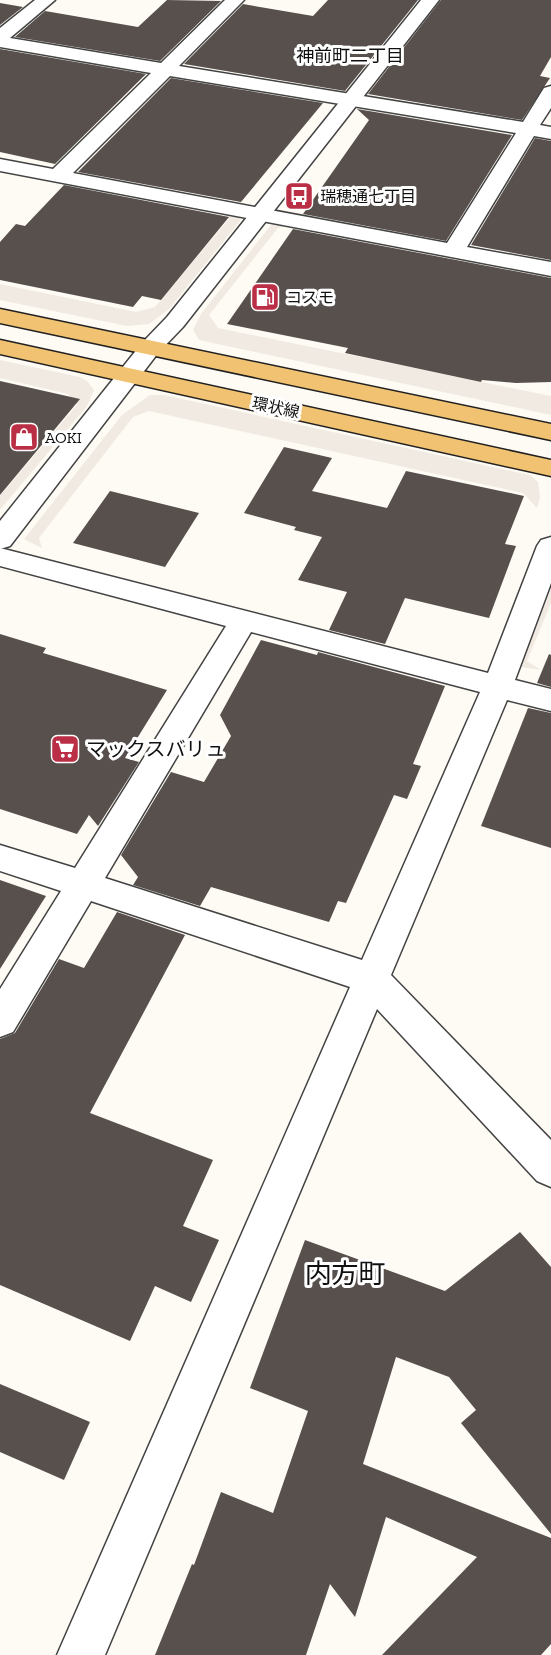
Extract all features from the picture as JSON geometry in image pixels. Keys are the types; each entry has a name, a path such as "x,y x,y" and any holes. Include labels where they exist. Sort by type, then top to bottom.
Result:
{"main road":[{"name":"環状線","path":"0,316 551,432"},
{"name":"環状線","path":"0,347 551,468"}],"street":[{"path":"0,40 45,0"},
{"path":"58,176 235,0"},
{"path":"0,540 150,348 175,322 430,0"},
{"path":"0,40 551,133"},
{"path":"454,250 551,92"},
{"path":"0,165 551,268"},
{"path":"81,1655 498,686 551,546"},
{"path":"0,556 551,700"},
{"path":"0,1021 85,885 244,620"},
{"path":"0,858 372,979 551,1168"}],"shaded area":[{"path":"223,212 239,216 240,221 169,309 149,324 127,326 0,300 0,284 136,312 155,307 229,219"},
{"path":"274,223 290,225 278,228 209,315 218,328 551,396 551,415 199,340 193,330 201,314"},
{"path":"0,360 80,377 87,381 94,390 87,406 0,510 0,496 77,405 68,394 0,378"},
{"path":"150,395 164,395 530,475 538,482 540,498 537,508 523,493 149,411 133,417 39,538 42,548 24,539 122,415"},
{"path":"551,577 551,603 527,661 541,670 521,667 518,663"}],"building":[{"path":"167,0 221,1 160,61 15,37 45,11 138,27"},
{"path":"328,0 418,0 345,91 184,64 243,4 313,16"},
{"path":"441,0 551,0 551,57 540,76 550,78 522,120 368,94"},
{"path":"0,3 23,7 0,25"},
{"path":"0,49 146,74 55,164 0,152"},
{"path":"171,78 323,103 241,202 78,172"},
{"path":"357,109 512,135 446,241 303,214 369,120"},
{"path":"535,138 551,141 551,260 471,245"},
{"path":"64,185 229,217 161,300 142,296 133,307 0,280 0,242 16,224 25,226"},
{"path":"293,229 551,278 551,382 516,383 482,380 481,382 345,353 348,348 227,324"},
{"name":"AOKI","path":"0,381 80,399 0,495"},
{"path":"284,447 332,458 312,491 387,508 406,471 524,496 505,544 516,546 489,618 405,598 385,644 329,630 347,592 298,580 322,537 294,530 296,527 244,513"},
{"path":"110,491 199,513 165,567 73,543"},
{"name":"マックスバリュ","path":"0,634 46,648 43,653 167,690 125,758 139,762 98,826 89,815 77,834 0,809"},
{"path":"261,640 317,655 318,652 445,686 413,764 421,766 407,799 394,795 346,903 338,901 329,922 211,887 200,906 133,885 138,877 121,855 171,772 204,782 231,736 220,715"},
{"path":"549,654 551,655 551,687 537,683"},
{"path":"528,708 551,713 551,848 481,826"},
{"path":"0,880 46,896 0,969"},
{"path":"117,912 185,935 90,1113 213,1160 183,1226 219,1240 191,1302 155,1286 130,1341 0,1285 0,1039 15,1033 59,959 84,968"},
{"path":"520,1232 551,1267 551,1534 461,1423 476,1410 449,1377 396,1357 363,1464 551,1538 551,1644 541,1655 382,1655 477,1557 386,1517 355,1617 330,1584 306,1655 155,1655 192,1564 194,1565 221,1492 273,1513 308,1411 250,1388 305,1240 445,1291"},
{"path":"0,1384 90,1422 64,1480 0,1452"}],"place":[{"name":"瑞穂通七丁目","path":"299,196"},
{"name":"コスモ","path":"265,297"},
{"name":"AOKI","path":"24,437"},
{"name":"マックスバリュ","path":"65,749"}],"district":[{"name":"神前町二丁目","path":"350,56"},
{"name":"内方町","path":"345,1274"}]}
